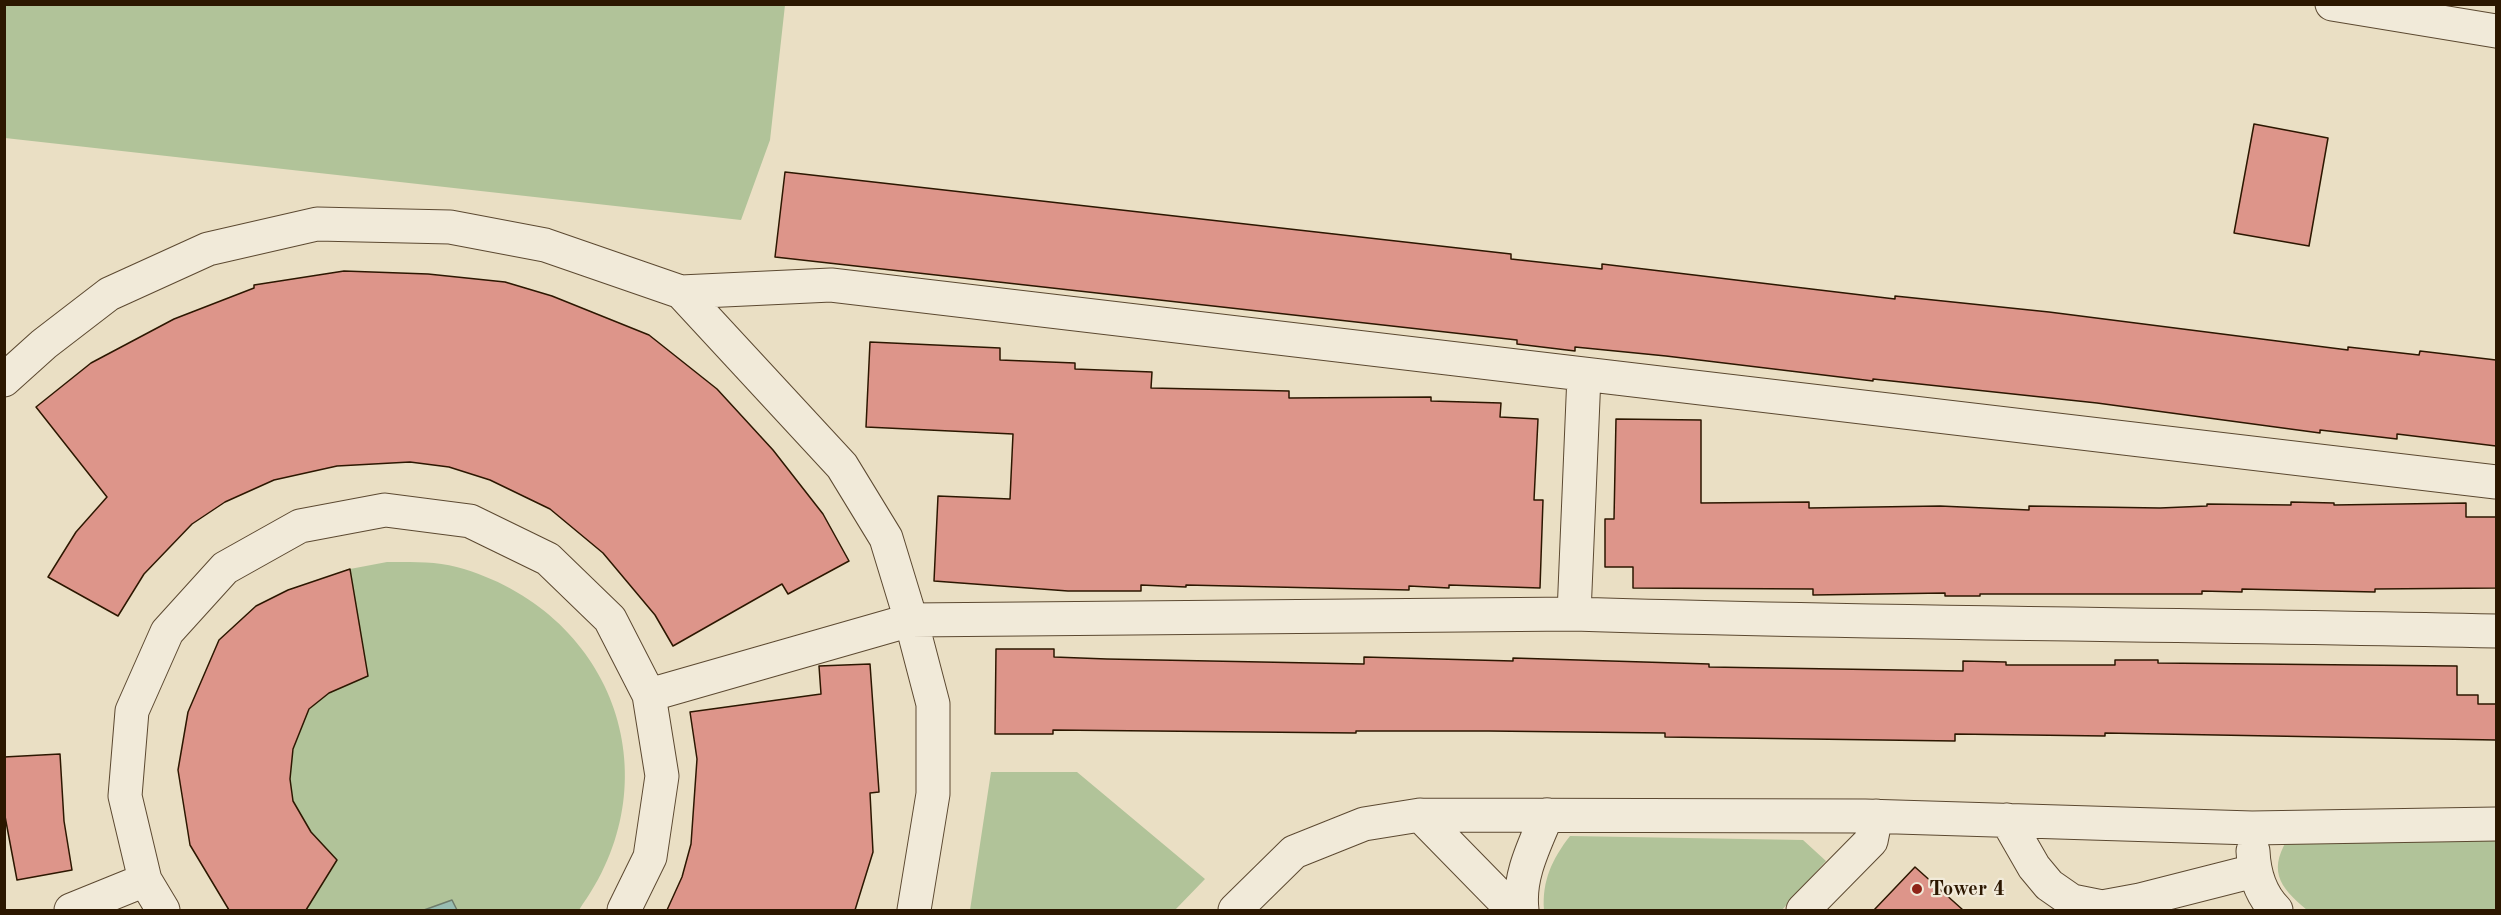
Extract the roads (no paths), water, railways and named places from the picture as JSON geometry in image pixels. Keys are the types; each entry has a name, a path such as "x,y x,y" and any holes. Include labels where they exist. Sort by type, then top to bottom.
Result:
{"street":[{"path":"2332,4 2496,32"},
{"path":"4,380 44,344 109,294 208,249 317,224 450,227 544,245 681,292 831,285 2496,482"},
{"path":"681,292 842,466 886,538 912,620 933,704 933,794 914,910"},
{"path":"1574,614 1584,375"},
{"path":"163,910 145,880 125,796 132,711 167,632 225,568 300,526 385,510 470,521 548,559 610,619 649,695 662,776 650,857 624,910"},
{"path":"649,695 912,620 1574,614 1834,622 2222,625 2496,631"},
{"path":"1420,814 1513,910"},
{"path":"1235,910 1294,852 1364,824 1420,814 1876,816 2252,828 2496,824"},
{"path":"1522,910 1520,894 1528,862 1546,815"},
{"path":"1803,910 1871,842 1876,816"},
{"path":"2007,820 2034,867 2049,885 2072,901 2102,907 2140,900 2254,871"},
{"path":"2252,828 2254,871 2263,892 2276,910"},
{"path":"71,910 145,880"}],"water":[{"path":"452,900 457,910 424,910"}],"place":[{"name":"Tower 4","path":"1917,889"}]}
